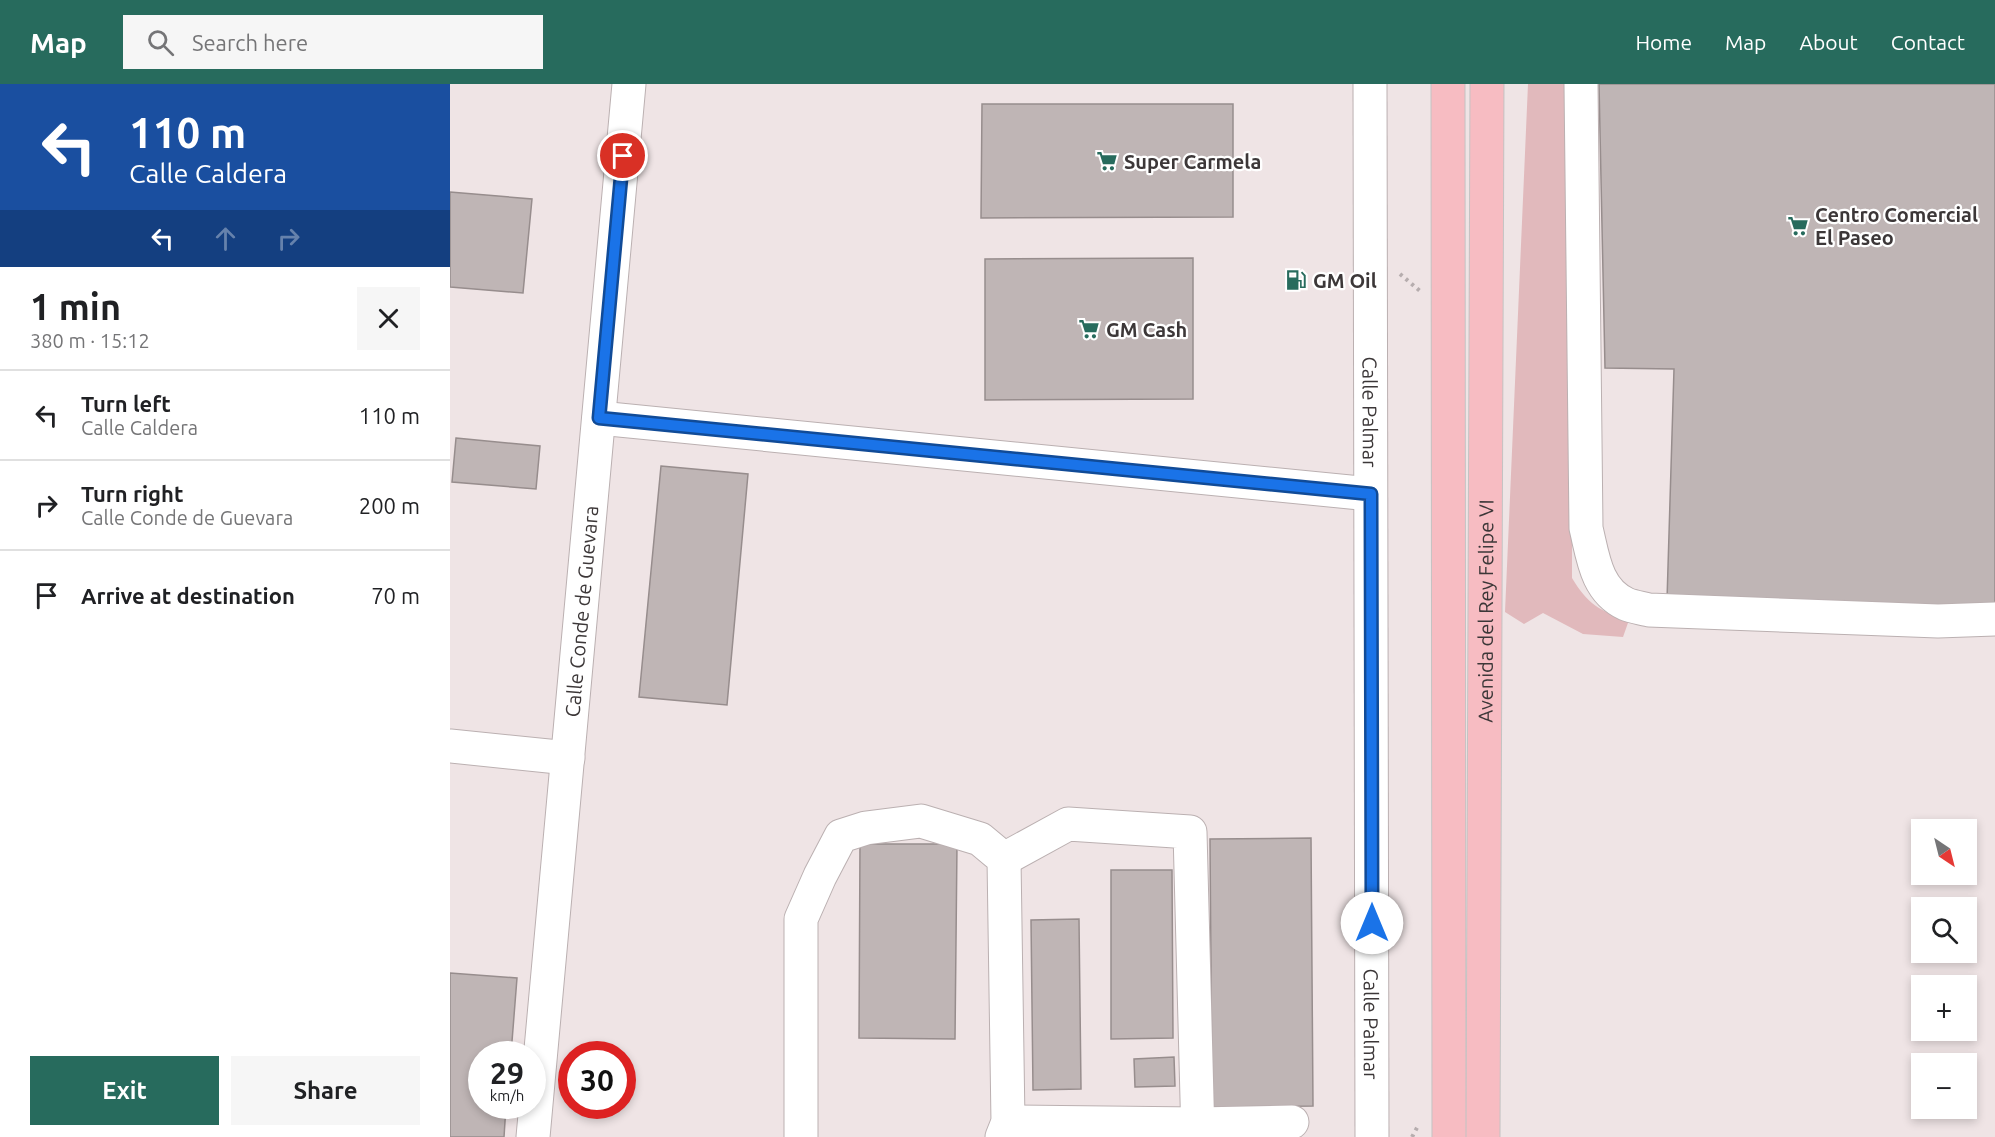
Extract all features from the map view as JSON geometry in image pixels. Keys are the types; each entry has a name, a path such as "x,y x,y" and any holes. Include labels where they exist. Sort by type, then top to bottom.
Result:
{"main road":[{"name":"Avenida del Rey Felipe VI","path":"1447,1133 1448,84"},
{"name":"Avenida del Rey Felipe VI","path":"1483,1137 1487,84"}],"street":[{"name":"Calle Conde de Guevara","path":"533,1137 629,84"},
{"name":"Calle Palmar","path":"1370,84 1372,1137"},
{"path":"1487,142 1503,84"},
{"path":"1581,84 1586,528 1594,566 1606,591 1626,604 1649,610 1938,621 1995,619"},
{"path":"599,418 636,396"},
{"path":"599,418 1371,494"},
{"path":"450,746 568,758"},
{"path":"801,1137 801,919 841,836 866,828 921,821 980,839 1004,859 1005,1129 1198,1131 1292,1122"},
{"path":"1004,859 1068,824 1190,832 1198,1131"}],"shaded area":[{"path":"1528,84 1572,84 1572,578 1583,594 1595,605 1610,614 1629,620 1623,637 1583,634 1543,613 1524,624 1505,612"}],"building":[{"name":"Centro Comercial El Paseo","path":"1599,84 1995,84 1995,606 1667,600 1674,369 1605,368"},
{"name":"Super Carmela","path":"982,104 1233,104 1233,217 981,218"},
{"path":"450,192 532,199 523,293 450,287"},
{"name":"GM Cash","path":"1193,258 1193,399 985,400 985,259"},
{"path":"456,438 540,446 536,489 452,482"},
{"path":"661,466 748,474 727,705 639,697"},
{"path":"1311,838 1313,1106 1212,1107 1210,839"},
{"path":"860,844 957,844 955,1039 859,1038"},
{"path":"1111,870 1172,870 1173,1038 1111,1039"},
{"path":"1079,919 1081,1089 1033,1090 1031,920"},
{"path":"450,973 517,978 512,1041 468,1041 468,1119 505,1119 504,1137 450,1137"},
{"path":"1174,1057 1175,1086 1135,1087 1134,1059"}],"place":[{"name":"Super Carmela","path":"1107,161"},
{"name":"Centro Comercial El Paseo","path":"1798,226"},
{"name":"GM Oil","path":"1296,280"},
{"name":"GM Cash","path":"1089,329"}],"route":[{"path":"623,156 599,418 1371,494 1372,923"}]}
